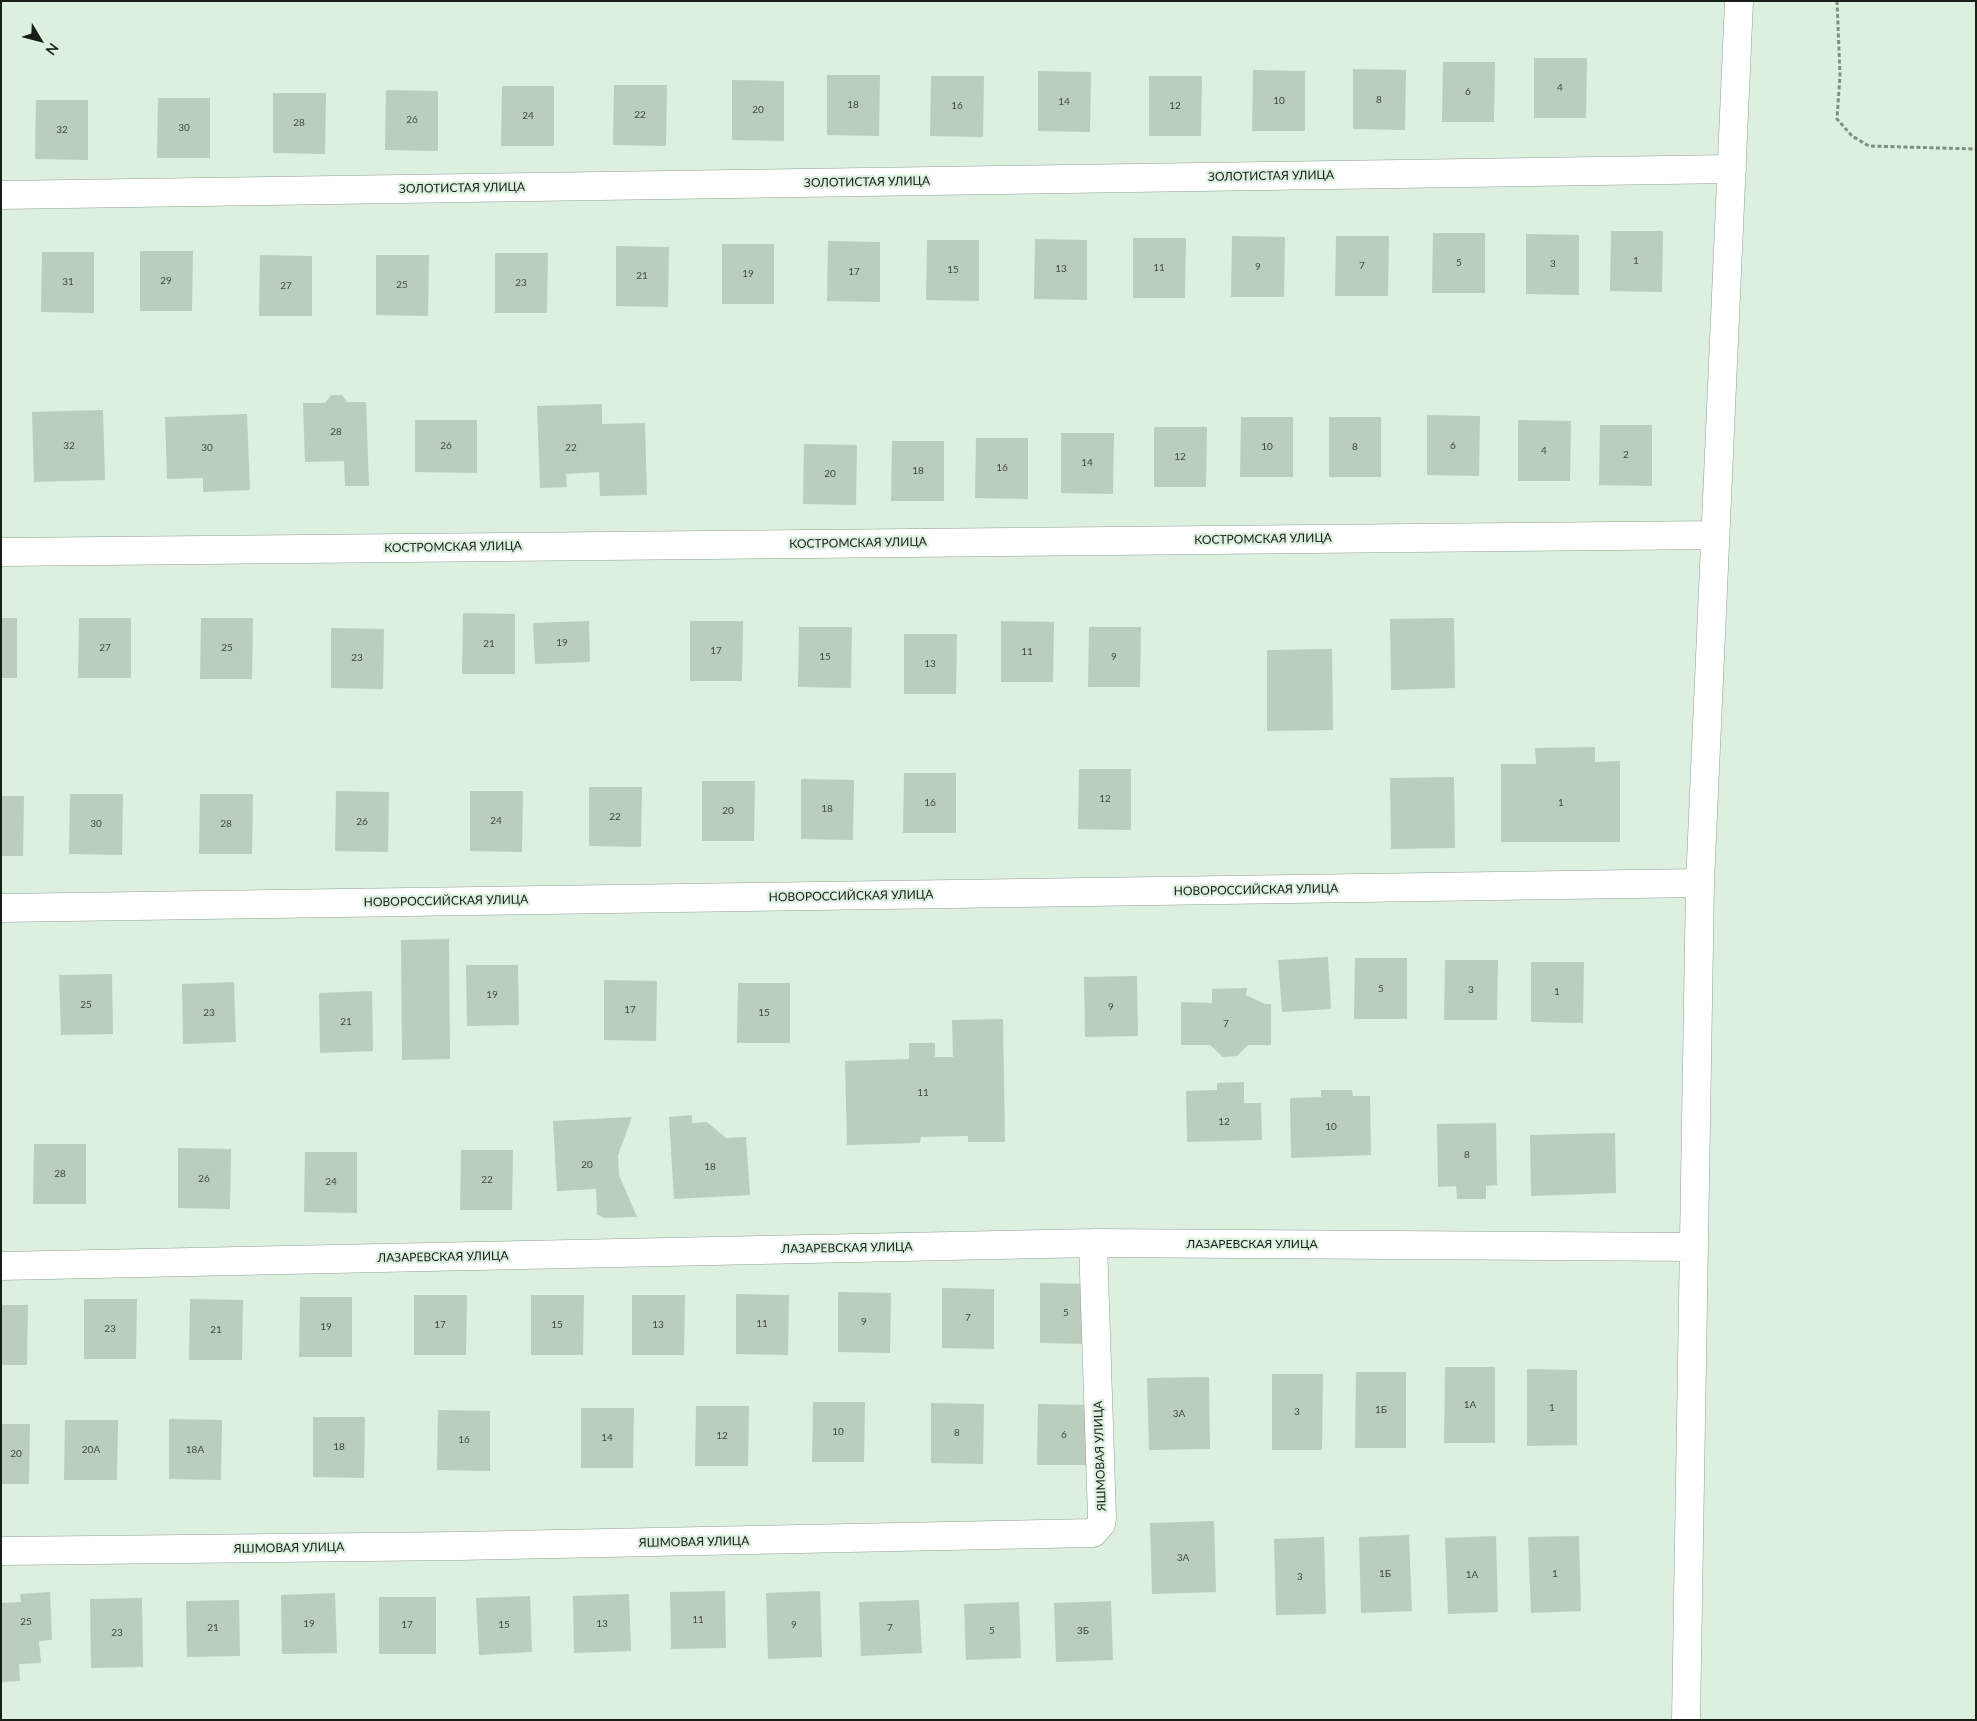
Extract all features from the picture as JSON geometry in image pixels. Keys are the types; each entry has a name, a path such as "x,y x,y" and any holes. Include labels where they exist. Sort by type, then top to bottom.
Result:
{"street":[{"path":"1686,1720 1700,883 1739,1"},
{"name":"ЗОЛОТИСТАЯ УЛИЦА","path":"1,195 1732,169"},
{"name":"КОСТРОМСКАЯ УЛИЦА","path":"1,552 1715,535"},
{"name":"НОВОРОССИЙСКАЯ УЛИЦА","path":"1,908 1700,883"},
{"name":"ЛАЗАРЕВСКАЯ УЛИЦА","path":"1,1266 1093,1243 1694,1247"},
{"name":"ЯШМОВАЯ УЛИЦА","path":"1,1551 469,1546 1076,1535 1092,1533 1101,1524 1102,1518 1093,1243"}],"path":[{"path":"1837,1 1840,75 1837,119 1852,136 1869,146 1976,149"}],"building":[{"path":"1534,58 1587,58 1586,118 1534,118"},
{"path":"1443,62 1495,62 1494,122 1442,122"},
{"path":"1353,69 1406,70 1405,130 1353,129"},
{"path":"1253,70 1305,71 1305,131 1252,131"},
{"path":"1038,71 1091,72 1090,132 1038,131"},
{"path":"827,75 880,75 879,136 827,135"},
{"path":"931,76 984,76 983,137 930,136"},
{"path":"1149,76 1202,76 1201,136 1149,136"},
{"path":"732,80 784,81 784,141 732,140"},
{"path":"614,85 667,85 666,146 613,145"},
{"path":"502,86 554,86 554,146 501,146"},
{"path":"386,90 438,91 438,151 385,150"},
{"path":"273,93 326,93 325,154 273,153"},
{"path":"158,98 210,98 210,158 157,158"},
{"path":"36,100 88,100 88,160 35,159"},
{"path":"1611,231 1663,231 1662,292 1610,291"},
{"path":"1433,233 1485,233 1485,293 1432,293"},
{"path":"1526,234 1579,235 1579,295 1526,294"},
{"path":"1232,236 1285,237 1284,297 1231,297"},
{"path":"1336,236 1389,236 1388,296 1335,296"},
{"path":"1133,238 1186,238 1185,298 1133,298"},
{"path":"1035,239 1087,240 1087,300 1034,299"},
{"path":"927,240 979,240 979,301 926,300"},
{"path":"828,241 880,242 880,302 827,301"},
{"path":"722,244 774,244 774,304 722,304"},
{"path":"616,246 669,247 668,307 616,306"},
{"path":"140,251 193,251 192,311 140,311"},
{"path":"42,252 94,252 94,313 41,312"},
{"path":"495,253 548,253 547,313 495,313"},
{"path":"260,255 312,256 312,316 259,316"},
{"path":"376,255 429,255 428,316 376,315"},
{"path":"331,395 342,395 347,402 366,402 369,486 345,486 344,461 305,462 303,403 325,403"},
{"path":"602,404 602,424 645,423 647,495 600,496 599,472 566,474 567,487 540,488 537,406"},
{"path":"103,410 105,480 34,482 32,412"},
{"path":"247,414 250,490 203,492 203,478 167,479 165,417"},
{"path":"1427,415 1480,416 1479,476 1427,475"},
{"path":"1241,417 1293,417 1293,477 1240,477"},
{"path":"1329,417 1381,417 1381,477 1329,477"},
{"path":"415,420 477,420 477,473 415,472"},
{"path":"1518,420 1571,421 1570,481 1518,481"},
{"path":"1600,425 1652,425 1652,486 1599,485"},
{"path":"1154,427 1207,427 1206,487 1154,487"},
{"path":"1061,433 1114,433 1113,494 1061,493"},
{"path":"976,438 1028,438 1028,499 975,498"},
{"path":"892,441 944,441 944,501 891,501"},
{"path":"804,444 857,445 856,505 803,504"},
{"path":"463,613 515,614 515,674 462,674"},
{"path":"1,618 17,618 17,678 1,678"},
{"path":"79,618 131,618 131,678 78,678"},
{"path":"201,618 253,618 252,679 200,679"},
{"path":"1454,618 1455,688 1391,690 1390,619"},
{"path":"589,621 590,662 535,664 533,623"},
{"path":"690,621 743,621 742,681 690,681"},
{"path":"1001,621 1054,622 1053,682 1001,682"},
{"path":"799,627 852,627 851,688 798,687"},
{"path":"1089,627 1141,627 1140,687 1088,687"},
{"path":"331,628 384,629 383,689 331,688"},
{"path":"904,634 957,634 956,694 904,694"},
{"path":"1332,649 1333,730 1267,731 1267,650"},
{"path":"1595,747 1595,762 1620,761 1620,842 1501,842 1501,764 1536,764 1535,748"},
{"path":"1079,769 1131,769 1131,830 1078,829"},
{"path":"904,773 956,773 956,833 903,833"},
{"path":"1454,777 1455,848 1391,849 1390,778"},
{"path":"801,779 854,780 853,840 801,839"},
{"path":"702,781 755,781 754,841 702,841"},
{"path":"589,787 642,787 641,847 589,846"},
{"path":"336,791 389,792 388,852 335,851"},
{"path":"470,791 523,791 522,852 470,851"},
{"path":"70,794 123,794 122,855 69,854"},
{"path":"200,794 253,794 252,854 199,854"},
{"path":"1,796 24,796 23,856 1,856"},
{"path":"449,939 450,1059 402,1060 401,940"},
{"path":"1328,957 1331,1009 1282,1012 1278,960"},
{"path":"1355,958 1407,958 1407,1019 1354,1019"},
{"path":"1445,960 1498,960 1497,1020 1444,1020"},
{"path":"1531,962 1584,962 1583,1023 1531,1022"},
{"path":"466,965 518,965 519,1025 467,1026"},
{"path":"112,974 113,1034 61,1035 59,975"},
{"path":"1137,976 1138,1036 1085,1037 1084,977"},
{"path":"604,980 657,981 656,1041 604,1040"},
{"path":"234,982 236,1042 183,1044 182,984"},
{"path":"738,983 790,983 790,1043 737,1043"},
{"path":"1247,988 1246,995 1265,1004 1271,1004 1271,1045 1248,1045 1237,1056 1223,1057 1210,1045 1181,1045 1181,1002 1212,1003 1212,989"},
{"path":"372,991 373,1051 320,1053 319,993"},
{"path":"1003,1019 1005,1142 968,1142 968,1136 921,1137 920,1143 847,1145 845,1061 909,1059 909,1043 935,1043 935,1057 953,1057 952,1020"},
{"path":"1244,1082 1244,1103 1261,1103 1262,1140 1187,1142 1186,1091 1217,1090 1217,1083"},
{"path":"1321,1090 1352,1090 1353,1096 1370,1096 1371,1155 1291,1158 1290,1098 1321,1097"},
{"path":"692,1115 692,1123 707,1122 726,1138 746,1137 750,1195 674,1199 669,1117"},
{"path":"632,1117 618,1155 619,1175 637,1217 604,1218 597,1214 596,1189 557,1191 553,1121"},
{"path":"1496,1123 1497,1185 1486,1186 1486,1199 1457,1199 1456,1186 1438,1187 1437,1124"},
{"path":"1615,1133 1616,1193 1531,1196 1530,1135"},
{"path":"34,1144 86,1144 86,1204 33,1204"},
{"path":"178,1148 231,1149 230,1209 178,1208"},
{"path":"461,1150 513,1150 512,1210 460,1210"},
{"path":"305,1152 357,1152 357,1213 304,1212"},
{"path":"1040,1283 1093,1284 1092,1344 1040,1343"},
{"path":"942,1288 994,1289 994,1349 942,1348"},
{"path":"838,1292 891,1293 890,1353 838,1352"},
{"path":"736,1294 789,1295 788,1355 736,1354"},
{"path":"414,1295 467,1295 466,1355 414,1355"},
{"path":"531,1295 584,1295 583,1355 531,1355"},
{"path":"632,1295 685,1295 684,1355 632,1355"},
{"path":"300,1297 352,1297 352,1357 299,1357"},
{"path":"84,1299 137,1299 136,1359 84,1359"},
{"path":"190,1299 243,1300 242,1360 189,1360"},
{"path":"1,1305 28,1305 27,1365 1,1365"},
{"path":"1445,1367 1495,1367 1495,1443 1444,1443"},
{"path":"1527,1369 1577,1370 1577,1445 1527,1446"},
{"path":"1356,1372 1406,1372 1406,1448 1355,1448"},
{"path":"1272,1374 1323,1374 1322,1450 1272,1450"},
{"path":"1209,1377 1210,1449 1149,1450 1147,1378"},
{"path":"813,1402 865,1402 864,1462 812,1462"},
{"path":"931,1403 984,1404 983,1464 931,1463"},
{"path":"1038,1404 1090,1405 1090,1465 1037,1465"},
{"path":"696,1406 749,1406 748,1466 695,1466"},
{"path":"581,1408 634,1408 633,1468 581,1468"},
{"path":"438,1410 490,1411 490,1471 437,1470"},
{"path":"313,1417 365,1417 364,1478 313,1477"},
{"path":"169,1419 222,1420 221,1480 169,1479"},
{"path":"65,1420 118,1420 117,1480 64,1480"},
{"path":"1,1424 30,1424 29,1484 1,1484"},
{"path":"1214,1521 1216,1592 1152,1594 1150,1523"},
{"path":"1409,1535 1412,1611 1361,1613 1359,1537"},
{"path":"1496,1536 1498,1612 1448,1614 1445,1538"},
{"path":"1579,1536 1581,1611 1531,1613 1528,1537"},
{"path":"1324,1537 1326,1614 1276,1615 1274,1539"},
{"path":"725,1591 726,1648 671,1649 670,1592"},
{"path":"820,1591 822,1657 768,1659 766,1593"},
{"path":"50,1592 52,1640 39,1641 41,1663 19,1664 20,1681 1,1682 1,1603 21,1602 20,1594"},
{"path":"335,1593 337,1653 282,1654 281,1595"},
{"path":"629,1594 631,1651 574,1653 573,1596"},
{"path":"530,1596 532,1652 479,1655 476,1598"},
{"path":"379,1597 436,1597 436,1654 379,1654"},
{"path":"142,1598 143,1667 91,1668 90,1599"},
{"path":"239,1600 240,1656 187,1657 186,1601"},
{"path":"919,1600 922,1653 861,1656 859,1602"},
{"path":"1111,1601 1113,1660 1056,1662 1054,1603"},
{"path":"1019,1602 1021,1658 966,1660 964,1604"}]}
